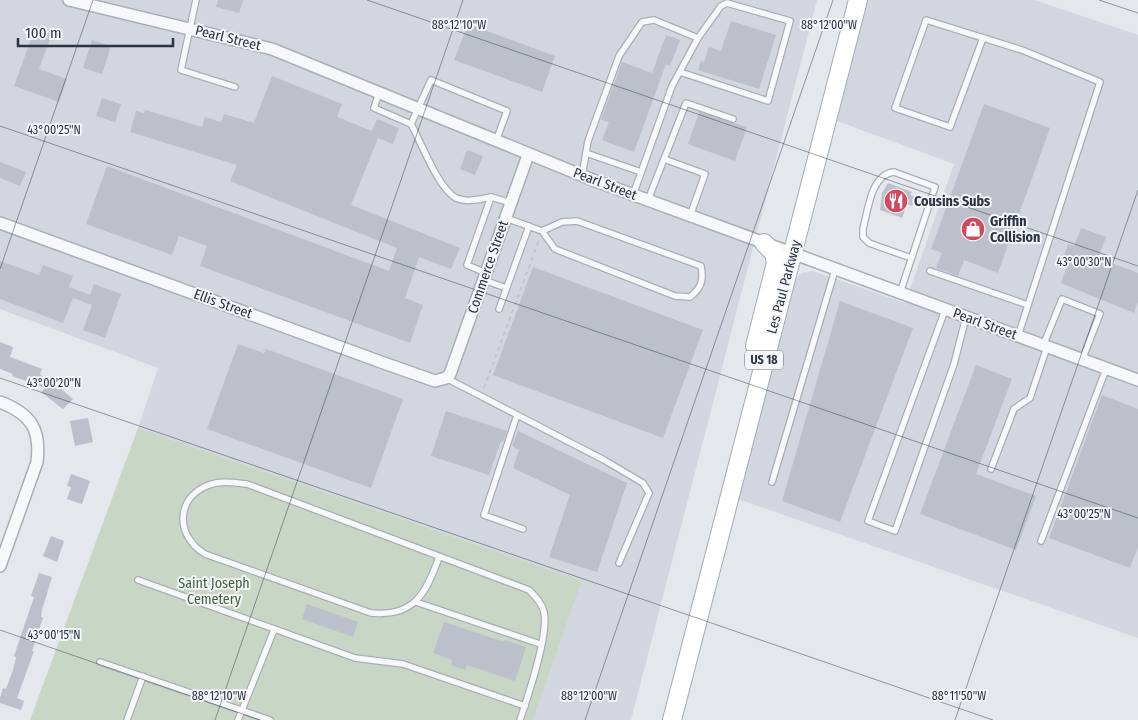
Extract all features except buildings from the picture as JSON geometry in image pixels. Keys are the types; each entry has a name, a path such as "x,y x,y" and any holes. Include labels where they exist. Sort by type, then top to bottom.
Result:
{"main road":[{"name":"Les Paul Parkway","path":"672,720 858,0"},
{"path":"745,436 751,364 776,263 774,253 764,243"}],"street":[{"name":"Pearl Street","path":"69,0 93,3 272,49 582,176 1138,380"},
{"name":"Commerce Street","path":"446,378 450,374 528,154"},
{"name":"Ellis Street","path":"0,222 435,381 446,378"},
{"path":"0,402 20,411 28,418 38,437 39,450 37,462 0,566"}],"lane":[{"path":"196,0 181,70 235,87"},
{"path":"633,195 672,86 698,38 721,6 727,3 790,21 768,101 680,72"},
{"path":"582,176 588,141 619,56 642,22 654,20 698,38"},
{"path":"983,38 950,127 894,108 926,20 1022,50 1100,82 1018,336"},
{"path":"412,124 431,80 507,111 496,141"},
{"path":"379,93 374,108 412,124 446,190 457,199 472,201 490,196 511,203"},
{"path":"648,200 686,103 732,119"},
{"path":"586,153 641,172"},
{"path":"664,159 705,174 690,216"},
{"path":"900,293 936,187 894,172 888,173 877,182 863,229 863,237 869,243 911,258"},
{"path":"490,196 467,265 506,288"},
{"path":"506,218 542,231 555,249 675,296 690,297 699,289 703,277 701,266 577,221 562,222 542,231"},
{"path":"499,309 528,226"},
{"path":"772,482 836,270"},
{"path":"930,270 1028,305"},
{"path":"991,469 1014,409 1030,398 1045,346 1062,298 1100,314 1082,360"},
{"path":"945,310 868,521 895,531 954,364 966,317"},
{"path":"1041,541 1106,369"},
{"path":"446,378 604,460 643,483 649,493 636,528 619,563"},
{"path":"517,415 484,515 523,528"},
{"path":"438,557 428,585 416,602 394,613 371,613 218,560 194,548 186,537 182,524 184,511 196,494 214,484 230,482 247,484 529,590 542,604 544,612 540,644 520,720"},
{"path":"138,580 355,658 403,664 525,706"},
{"path":"416,602 540,644"},
{"path":"238,720 274,630"},
{"path":"100,662 270,720"},
{"path":"127,720 143,676"}],"path":[{"path":"487,381 542,231"}],"shaded area":[{"path":"0,0 817,0 631,720 533,720 582,581 138,428 158,368 0,309"},
{"path":"867,0 1034,0 1138,35 1138,638 738,499 795,280 802,273 813,271 905,303 954,164 837,121"}],"green space":[{"name":"Saint Joseph Cemetery","path":"138,428 582,581 533,720 30,720"}],"place":[{"name":"Cousins Subs","path":"896,201"},
{"name":"Griffin Collision","path":"973,229"}]}
